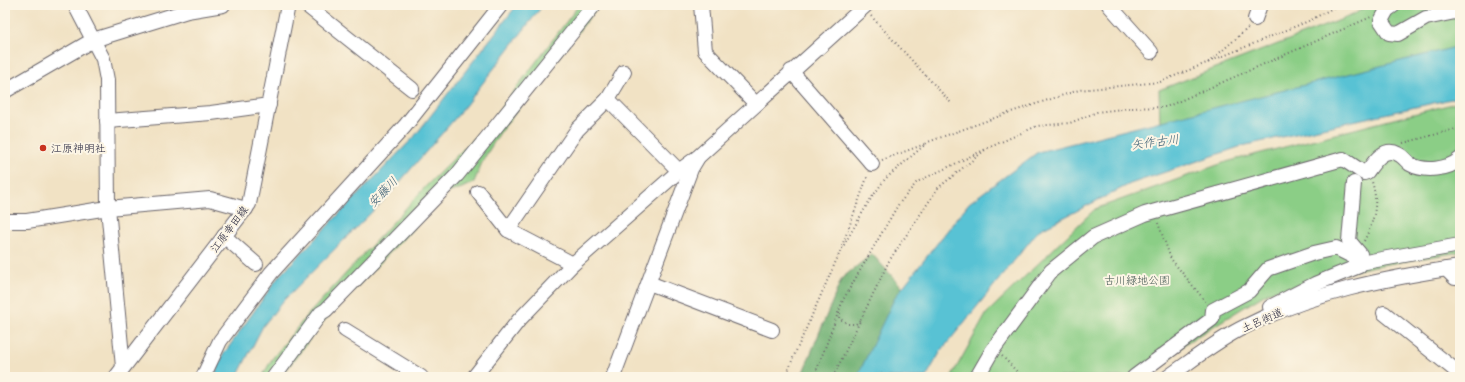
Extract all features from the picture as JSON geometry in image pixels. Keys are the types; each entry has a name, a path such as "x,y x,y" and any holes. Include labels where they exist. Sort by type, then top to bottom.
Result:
{"street":[{"path":"75,5 102,59 107,80 108,208 120,372"},
{"path":"5,91 93,40 187,12 223,5"},
{"name":"江原幸田線","path":"120,372 249,204 288,5"},
{"path":"306,5 412,89"},
{"path":"203,377 220,341 271,273 405,126 501,5"},
{"path":"274,377 321,313 326,310 457,175 594,5"},
{"path":"701,5 705,51 756,104"},
{"path":"1109,5 1151,52"},
{"path":"1255,19 1260,5"},
{"path":"474,377 519,320 573,264 679,171 698,157 864,6"},
{"path":"1390,7 1381,21 1389,33 1398,34 1441,9 1460,10"},
{"path":"508,230 577,130 608,99 624,72"},
{"path":"791,72 872,164"},
{"path":"608,99 679,171"},
{"path":"107,121 211,113 269,105"},
{"path":"978,377 994,348 1050,271 1093,237 1154,211 1343,159 1364,173 1367,172 1380,156 1389,152 1397,153 1416,166 1431,169 1447,166 1460,159"},
{"path":"613,377 692,169 698,157"},
{"path":"1269,316 1268,308 1274,304 1315,284 1359,266 1360,259 1349,241 1354,183"},
{"path":"478,192 508,230 573,264"},
{"path":"5,221 27,221 108,208 210,199 246,209"},
{"path":"224,236 256,264"},
{"path":"1134,377 1212,319 1214,310 1249,291 1268,269 1295,261 1314,253 1336,248 1360,259 1460,245"},
{"path":"1446,269 1460,267"},
{"path":"1446,269 1456,278 1460,278"},
{"name":"土呂街道","path":"1168,377 1243,327 1304,301 1367,284 1446,269"},
{"path":"649,283 772,330"},
{"path":"1384,314 1460,374"},
{"path":"346,330 421,377"}],"path":[{"path":"786,377 840,252 872,164 1011,112 1079,90 1160,82 1311,20 1338,5"},
{"path":"864,6 952,104"},
{"path":"814,377 843,300 898,205 917,182 1037,126 1070,123 1097,112 1130,108 1166,107 1390,7"},
{"path":"1206,64 1245,33 1255,19"},
{"path":"840,252 885,179 928,142"},
{"path":"834,377 889,261 934,194 988,148"},
{"path":"1360,259 1364,240 1371,226 1376,202 1373,184 1367,172"},
{"path":"1154,211 1171,259 1214,310"},
{"path":"840,309 839,318 848,324 856,324 861,320"},
{"path":"994,348 1022,377"}],"green space":[{"path":"579,5 599,5 501,131 483,160 474,182 447,193 323,322 281,377 262,377 272,359 305,318 427,185 489,124"},
{"path":"1368,5 1460,5 1460,62 1160,124 1159,90 1353,15"},
{"name":"古川緑地公園","path":"1460,102 1460,252 1370,267 1269,292 1186,343 1148,377 951,377 987,313 1095,209 1226,162"},
{"path":"872,254 911,297 872,377 801,377 842,278"}],"water":[{"name":"安藤川","path":"517,5 543,5 458,115 384,200 283,301 263,326 237,377 214,377 223,355 279,276 414,137"},
{"name":"矢作古川","path":"1460,46 1460,97 1242,146 1130,184 1039,230 941,351 926,377 857,377 895,297 969,203 1038,152"}],"place":[{"name":"江原神明社","path":"43,148"}]}
